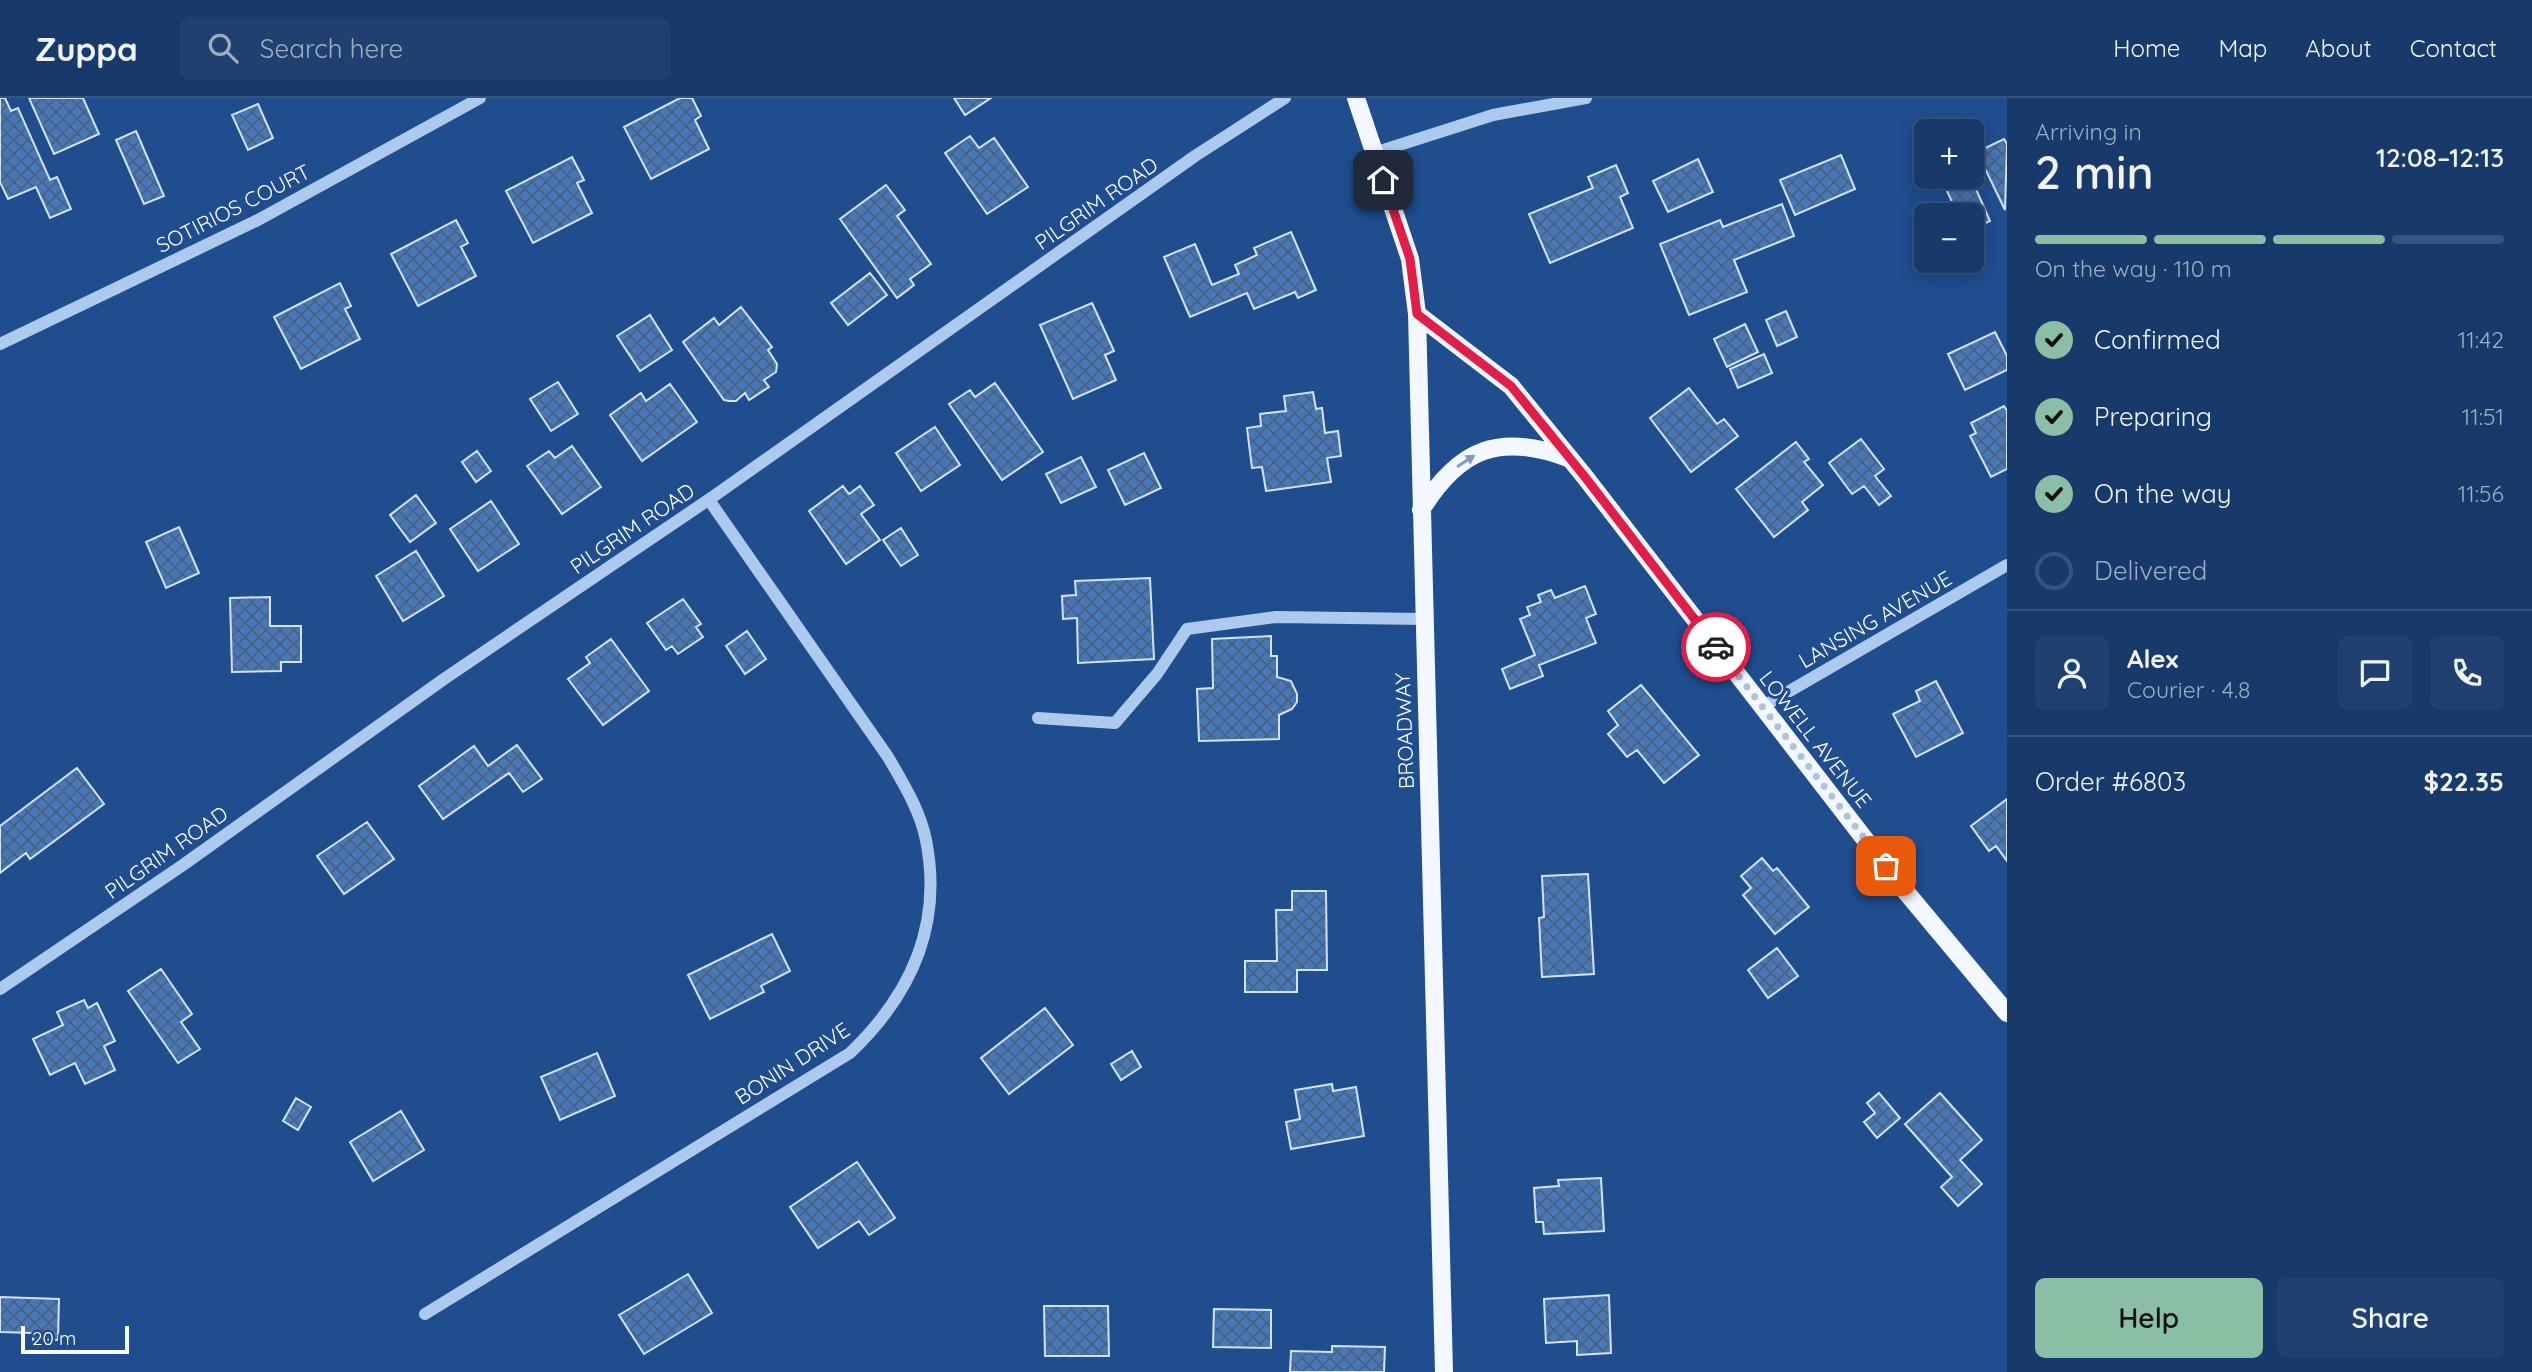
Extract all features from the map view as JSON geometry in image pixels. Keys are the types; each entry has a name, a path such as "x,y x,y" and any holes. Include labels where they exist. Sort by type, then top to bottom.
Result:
{"main road":[{"name":"BROADWAY","path":"1356,98 1410,259 1417,314 1444,1372"},
{"name":"LOWELL AVENUE","path":"1417,314 1511,386 1570,458 1902,886 2007,1013"},
{"path":"1421,510 1433,490 1458,465 1489,449 1524,445 1570,458"}],"street":[{"name":"SOTIRIOS COURT","path":"0,344 258,220 480,98"},
{"name":"PILGRIM ROAD","path":"0,989 183,866 444,679 709,500 1195,156 1285,98"},
{"path":"1374,153 1493,115 1586,98"},
{"name":"BONIN DRIVE","path":"425,1314 850,1053 876,1028 915,964 928,923 930,883 926,839 911,799 888,757 709,500"},
{"name":"LANSING AVENUE","path":"1762,707 2007,565"},
{"path":"1038,718 1115,723 1157,674 1187,629 1276,617 1424,619"}],"building":[{"path":"0,98 5,98 11,111 18,108 50,180 57,177 71,209 50,218 36,187 8,199 0,182"},
{"path":"29,98 83,98 99,134 54,154"},
{"path":"680,98 692,98 701,116 695,120 709,149 651,179 624,127"},
{"path":"954,98 991,98 965,115"},
{"path":"258,104 273,138 248,150 232,115"},
{"path":"136,131 164,196 144,204 116,140"},
{"path":"970,136 979,148 994,138 1028,187 987,214 945,153"},
{"path":"2004,139 2007,144 2005,210 1984,166 1984,149"},
{"path":"1841,155 1855,189 1795,215 1780,180"},
{"path":"572,157 584,180 577,183 592,213 533,243 506,191"},
{"path":"1698,159 1713,192 1668,212 1653,181"},
{"path":"1616,165 1628,193 1620,197 1633,228 1550,263 1529,214 1593,188 1588,177"},
{"path":"886,185 905,210 897,216 931,264 910,279 914,285 897,298 840,219"},
{"path":"1976,189 1982,203 1952,203 1947,191"},
{"path":"1782,204 1794,236 1734,260 1747,292 1689,315 1660,244 1720,220 1723,227"},
{"path":"1984,207 1990,221 1984,224"},
{"path":"456,220 468,243 461,247 476,276 418,306 391,254"},
{"path":"1291,232 1316,290 1298,298 1295,292 1254,309 1247,293 1190,317 1164,257 1195,244 1212,285 1239,274 1235,265 1257,255 1254,248"},
{"path":"870,273 887,295 848,325 831,303"},
{"path":"340,283 351,306 345,309 360,339 301,369 274,317"},
{"path":"1092,303 1114,351 1105,355 1116,380 1073,399 1040,325"},
{"path":"741,307 772,347 768,350 777,364 776,372 764,380 769,387 749,400 745,393 736,401 729,401 724,400 683,342 714,318 719,325"},
{"path":"1786,311 1797,337 1777,346 1766,320"},
{"path":"650,315 672,350 640,371 617,336"},
{"path":"1745,324 1758,352 1727,367 1714,339"},
{"path":"1995,332 2007,356 2007,370 1965,390 1948,354"},
{"path":"1764,354 1772,373 1738,388 1730,369"},
{"path":"558,382 578,414 551,431 530,399"},
{"path":"995,383 1043,452 1002,480 949,404 970,390 975,397"},
{"path":"670,384 697,422 642,461 610,415 641,393 646,401"},
{"path":"1689,388 1717,424 1724,419 1738,436 1691,472 1650,418"},
{"path":"1313,392 1316,409 1322,408 1325,433 1338,431 1341,456 1327,458 1331,482 1266,491 1262,467 1252,468 1247,428 1261,426 1260,414 1286,411 1284,396"},
{"path":"2004,406 2007,411 2007,469 1991,477 1970,436 1976,433 1971,423"},
{"path":"935,427 960,465 921,491 896,453"},
{"path":"1861,439 1884,469 1875,476 1891,496 1879,505 1864,486 1852,494 1829,463"},
{"path":"1796,442 1809,459 1804,462 1823,485 1802,502 1808,510 1774,537 1736,489"},
{"path":"572,446 601,487 562,514 527,466 549,451 555,458"},
{"path":"477,451 491,471 476,482 462,462"},
{"path":"1144,453 1161,488 1125,505 1108,470"},
{"path":"1081,457 1096,487 1061,503 1046,474"},
{"path":"843,486 849,494 860,486 874,505 861,514 880,540 846,564 809,511"},
{"path":"416,495 436,523 410,542 390,515"},
{"path":"491,501 519,544 478,571 450,529"},
{"path":"179,527 199,573 166,588 146,542"},
{"path":"901,528 918,555 901,566 883,540"},
{"path":"416,551 444,596 403,621 376,576"},
{"path":"1150,578 1154,659 1078,663 1077,618 1063,619 1062,596 1076,595 1075,581"},
{"path":"1585,586 1596,614 1586,618 1596,643 1539,665 1543,676 1510,689 1502,669 1535,655 1520,619 1530,615 1527,607 1541,602 1538,595 1551,590 1555,598"},
{"path":"270,597 270,626 301,626 301,662 281,662 281,671 232,672 230,598"},
{"path":"683,599 701,624 696,627 703,637 678,654 672,646 666,650 647,623"},
{"path":"747,631 766,659 745,674 726,646"},
{"path":"1271,636 1271,656 1277,656 1277,677 1291,681 1297,694 1297,702 1292,709 1279,715 1279,739 1199,741 1197,689 1213,688 1212,639"},
{"path":"611,639 649,691 603,725 568,679 590,663 586,657"},
{"path":"1936,681 1963,733 1916,757 1893,714 1920,701 1916,691"},
{"path":"1641,685 1699,755 1664,783 1637,750 1627,757 1608,734 1618,725 1608,711"},
{"path":"517,745 542,779 523,792 509,773 443,819 419,786 474,746 488,766"},
{"path":"77,768 104,804 30,859 26,853 0,873 0,826"},
{"path":"2007,799 2007,861 1996,846 1989,851 1971,826"},
{"path":"367,822 394,859 344,894 317,856"},
{"path":"1762,858 1773,871 1777,868 1809,907 1775,934 1743,895 1751,888 1741,876"},
{"path":"1588,874 1594,974 1542,977 1539,918 1544,917 1542,876"},
{"path":"1292,891 1326,891 1327,970 1297,970 1297,992 1245,992 1245,961 1277,961 1276,910 1292,910"},
{"path":"772,934 790,971 761,986 764,992 710,1019 688,975"},
{"path":"1777,948 1798,976 1768,998 1748,970"},
{"path":"161,969 192,1014 181,1022 200,1049 178,1063 128,991"},
{"path":"84,1000 88,1008 97,1003 115,1041 104,1046 115,1070 85,1084 75,1063 50,1075 33,1039 63,1025 57,1012"},
{"path":"1045,1008 1073,1045 1009,1094 981,1058"},
{"path":"1132,1051 1141,1067 1121,1080 1111,1064"},
{"path":"597,1053 615,1096 560,1120 541,1077"},
{"path":"1332,1084 1333,1091 1356,1087 1364,1136 1291,1149 1286,1122 1300,1119 1295,1090"},
{"path":"1879,1093 1900,1118 1877,1138 1864,1122 1875,1113 1867,1103"},
{"path":"1940,1093 1982,1140 1960,1160 1982,1184 1958,1206 1941,1187 1952,1177 1905,1124"},
{"path":"296,1098 311,1107 298,1130 283,1121"},
{"path":"401,1111 424,1150 373,1181 350,1142"},
{"path":"857,1162 895,1218 869,1235 859,1221 818,1248 790,1207"},
{"path":"1601,1178 1604,1231 1544,1234 1543,1222 1536,1222 1534,1188 1559,1186 1558,1180"},
{"path":"688,1274 712,1313 644,1354 619,1315"},
{"path":"1609,1295 1611,1353 1577,1355 1577,1341 1546,1343 1544,1299"},
{"path":"0,1297 59,1299 58,1340 33,1340 33,1333 0,1332"},
{"path":"1044,1306 1108,1306 1109,1356 1045,1356"},
{"path":"1214,1309 1271,1310 1271,1348 1213,1347"},
{"path":"1332,1346 1385,1347 1384,1372 1290,1372 1291,1351 1332,1352"}],"way so far":[{"path":"1716,647 1886,866"}],"route":[{"path":"1383,180 1410,259 1417,314 1511,386 1716,647"}]}
